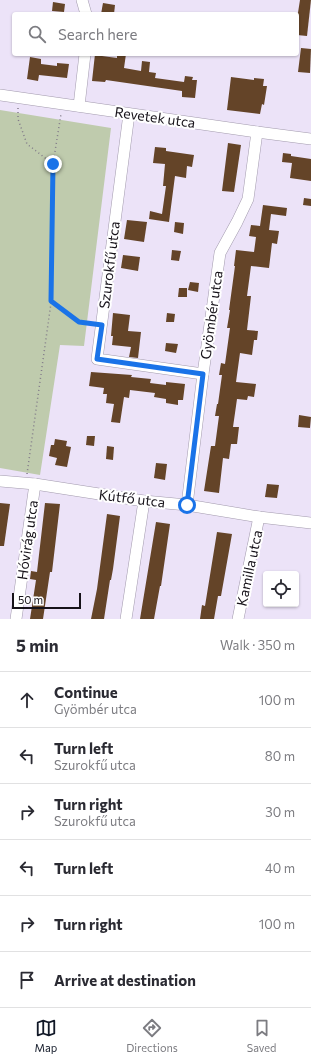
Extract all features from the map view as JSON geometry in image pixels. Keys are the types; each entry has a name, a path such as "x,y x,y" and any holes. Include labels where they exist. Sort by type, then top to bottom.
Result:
{"street":[{"path":"82,0 85,12"},
{"path":"79,106 85,56"},
{"name":"Revetek utca","path":"0,95 311,139"},
{"name":"Szurokfű utca","path":"128,114 97,359 203,374"},
{"name":"Gyömbér utca","path":"187,505 220,253 238,222 248,199 257,132"},
{"name":"Kútfő utca","path":"0,480 311,523"},
{"name":"Hóvirág utca","path":"16,619 30,484"},
{"path":"126,619 144,501"},
{"name":"Kamilla utca","path":"238,619 259,517"}],"path":[{"path":"19,98 18,120 27,144 53,164"},
{"path":"30,484 51,301 53,164 62,104"},
{"path":"51,301 79,322 102,325"}],"green space":[{"path":"0,110 111,128 84,346 60,345 40,475 0,468"}],"building":[{"path":"300,0 311,0 307,36 299,35 298,12"},
{"path":"53,2 65,4 64,12 52,11"},
{"path":"103,3 115,5 114,12 101,12"},
{"path":"301,48 311,49 310,73 298,72"},
{"path":"95,56 117,58 117,56 126,56 124,68 141,71 142,61 150,62 149,72 156,73 155,78 184,82 185,76 193,77 192,80 197,80 195,98 182,97 182,91 106,80 105,82 92,81"},
{"path":"30,57 41,59 41,64 57,66 57,63 69,64 67,78 39,75 38,81 27,79"},
{"path":"231,77 254,80 254,78 264,79 263,86 267,86 264,105 262,104 260,114 227,110"},
{"path":"228,143 241,145 234,192 222,191"},
{"path":"155,147 166,148 166,151 194,155 192,167 187,166 186,178 175,176 169,222 149,219 150,211 162,214 166,186 163,186 165,164 153,163"},
{"path":"283,153 291,154 291,156 311,159 311,181 290,178 292,163 282,162"},
{"path":"304,198 311,199 311,206 303,205"},
{"path":"263,205 287,208 286,216 271,214 269,230 279,231 277,244 272,243 269,268 251,266 247,296 251,296 247,330 258,331 257,340 254,340 252,355 240,353 236,382 256,384 254,397 248,396 247,400 237,399 233,427 239,427 237,444 231,444 229,459 223,458 219,493 204,491 211,446 215,446 219,416 215,416 222,375 219,375 221,363 225,364 230,328 227,328 236,250 254,252 256,237 249,236 251,225 260,226"},
{"path":"127,220 147,222 144,242 124,239"},
{"path":"175,222 184,223 183,234 174,232"},
{"path":"172,250 181,251 179,261 171,260"},
{"path":"123,255 140,257 138,271 121,268"},
{"path":"190,282 199,283 198,292 188,290"},
{"path":"179,288 187,288 187,297 178,297"},
{"path":"113,313 130,315 128,331 141,332 138,358 129,357 131,347 112,345 113,336 111,336"},
{"path":"167,313 175,314 174,322 166,322"},
{"path":"166,343 178,344 176,353 165,351"},
{"path":"91,372 132,375 131,377 151,379 150,383 166,385 166,382 185,384 183,400 178,400 178,405 166,403 166,399 154,397 155,393 130,390 129,398 124,397 120,423 111,422 114,404 106,403 107,394 103,394 104,388 89,386"},
{"path":"299,415 311,417 310,428 298,427"},
{"path":"87,436 95,436 94,446 86,445"},
{"path":"55,439 67,441 66,446 71,447 67,467 55,465 57,458 49,456 51,445 54,445"},
{"path":"107,446 114,447 113,460 106,459"},
{"path":"156,463 167,464 165,480 154,478"},
{"path":"267,484 279,485 277,498 265,497"},
{"path":"0,503 10,504 4,546 0,546"},
{"path":"45,503 60,504 52,572 50,572 43,619 30,619 36,580 30,579 31,571 37,572"},
{"path":"107,514 120,516 113,569 104,619 91,619 97,589"},
{"path":"156,522 170,524 161,586 154,619 140,619"},
{"path":"217,532 232,534 221,596 218,596 214,619 200,619 202,605 205,606"}],"route":[{"path":"53,164 51,301 79,322 102,325 97,359 203,374 187,505"}]}
